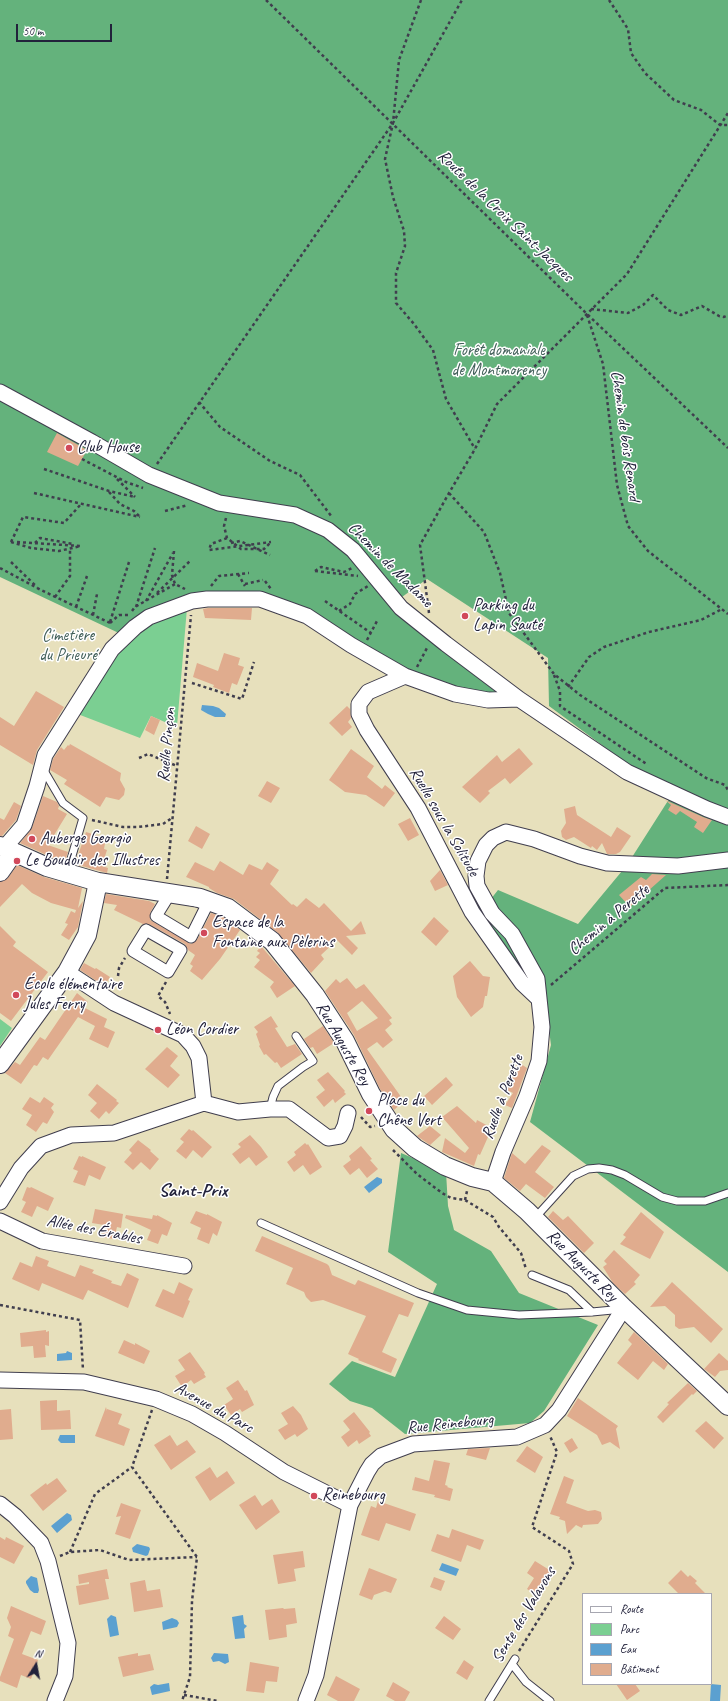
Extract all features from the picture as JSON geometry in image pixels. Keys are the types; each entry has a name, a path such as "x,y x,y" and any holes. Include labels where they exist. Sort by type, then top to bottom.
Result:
{"street":[{"name":"Chemin de Madame","path":"0,392 92,442 145,482 219,503 295,515 328,530 353,550 401,608 519,699 627,772 706,809 728,816"},
{"path":"0,872 6,849 24,825 37,786 41,767 49,747 112,649 149,616 192,601 207,599 260,599 307,616 351,644 408,677 455,694 488,700 519,699"},
{"name":"Ruelle sous la Solitude","path":"408,677 368,692 358,704 366,730 418,808 472,912 522,982 538,998"},
{"name":"Ruelle à Perette","path":"493,1182 502,1152 527,1096 539,1061 542,1027 537,980 512,934 492,913 477,886 476,876 478,861 486,845 493,838 506,832 534,839 580,856 607,863 678,866 728,860"},
{"name":"Rue Auguste Rey","path":"6,849 47,867 98,882 166,891 200,898 228,908 272,941 315,995 345,1042 371,1094 394,1129 416,1148 445,1166 472,1177 493,1182 534,1219 624,1308 728,1406"},
{"path":"0,1064 67,972 87,935 98,882"},
{"path":"169,895 197,901 207,905 191,937 156,916 169,895"},
{"path":"67,972 114,1003 183,1035 193,1046 199,1058 204,1103"},
{"path":"0,1202 21,1168 41,1146 71,1135 114,1133 204,1103 238,1112 289,1109 328,1138 340,1136 345,1126 354,1115"},
{"name":"Allée des Érables","path":"0,1221 42,1241 184,1266"},
{"name":"Rue Reinebourg","path":"306,1701 316,1675 350,1505 367,1472 381,1456 413,1444 517,1436 545,1425 559,1410 624,1308"},
{"name":"Avenue du Parc","path":"0,1380 84,1382 156,1398 192,1414 225,1433 284,1472 350,1505"},
{"path":"0,1504 15,1516 40,1543 48,1561 68,1642 65,1676 55,1701"}],"lane":[{"path":"41,767 63,804 83,818 67,873"},
{"path":"270,1109 278,1086 313,1061 296,1036"},
{"path":"534,1219 572,1176 588,1169 599,1168 612,1170 625,1175 662,1197 677,1201 705,1201 728,1194"},
{"path":"261,1223 418,1293 467,1310 519,1315 592,1312 624,1308"},
{"path":"532,1275 569,1290 592,1312"},
{"path":"513,1661 526,1682 550,1701"},
{"name":"Sente des Valavons","path":"489,1701 513,1661"}],"path":[{"name":"Route de la Croix Saint-Jacques","path":"266,0 587,314 728,448"},
{"path":"421,0 399,60 393,123 385,159 393,197 404,231 405,246 396,273 396,303 433,350 446,398 475,449"},
{"path":"82,459 116,477 145,482 393,123 462,0"},
{"path":"609,0 628,29 631,53 645,72 674,100 700,110 720,125 728,126"},
{"path":"408,677 433,633 420,545 475,449 497,404 627,274 728,113"},
{"path":"591,309 628,313 643,305 654,295 668,310 681,314 702,306 719,316 724,317 728,315"},
{"name":"Chemin de bois Renard","path":"587,314 603,364 617,485 628,526 648,551 728,614"},
{"path":"199,402 220,427 270,461 300,475 334,520"},
{"path":"44,469 109,491 135,497 116,477"},
{"path":"34,493 140,517 134,511 120,504 109,491"},
{"path":"449,493 484,532 500,573 509,613 554,674 568,687 706,778 725,784 728,790"},
{"path":"11,542 23,517 64,523 82,503"},
{"path":"165,511 192,504"},
{"path":"224,526 227,538 231,543 237,546 241,549 264,549 271,542 237,546 209,550 211,544 227,538"},
{"path":"31,548 40,538 82,546"},
{"path":"231,543 240,541 270,555 264,549"},
{"path":"11,542 82,546"},
{"path":"11,542 31,548 59,551 70,550 82,546"},
{"path":"135,607 155,548"},
{"path":"55,597 70,576 70,550"},
{"path":"110,623 119,615 128,615 135,607 146,601 153,597 175,584 173,578 174,551 146,601"},
{"path":"153,597 190,561"},
{"path":"11,562 41,590"},
{"path":"110,623 129,562"},
{"path":"357,566 344,572 321,567 315,571 361,576"},
{"path":"0,568 55,597 110,623"},
{"path":"209,589 219,576 249,573"},
{"path":"238,574 245,584 264,580 271,589"},
{"path":"76,607 87,576"},
{"path":"339,611 350,604 355,594 372,583"},
{"path":"93,615 96,594"},
{"name":"Ruelle Pinçon","path":"166,891 192,601"},
{"path":"325,601 371,633"},
{"path":"568,687 590,657 604,647 671,626 702,620 722,609"},
{"path":"364,646 377,621"},
{"path":"192,683 242,699 254,662"},
{"path":"554,674 560,691 560,706 652,768"},
{"path":"139,758 148,754 177,766"},
{"path":"83,818 124,826 138,827 163,824 173,818"},
{"name":"Chemin à Perette","path":"538,998 665,888 728,885"},
{"path":"354,1115 370,1127 376,1126"},
{"path":"465,1200 468,1189"},
{"path":"442,1193 452,1198 465,1200 493,1217 499,1227 521,1254 525,1268 532,1275"},
{"path":"0,1304 80,1320 84,1382"},
{"path":"70,1552 95,1494 132,1468 156,1398"},
{"name":"Sente des Valavons","path":"513,1661 573,1564 569,1551 532,1527 557,1452 545,1425"},
{"path":"132,1468 197,1557 192,1601 190,1677 182,1701"},
{"path":"48,1561 70,1552 100,1550 129,1560 197,1557"},
{"path":"184,1696 218,1701"}],"green space":[{"name":"Forêt domaniale de Montmorency","path":"0,0 728,0 728,1272 530,1122 551,1045 545,999 479,914 498,890 578,924 627,865 671,796 549,706 548,658 427,579 395,602 519,699 455,694 260,599 207,599 123,635 0,577"},
{"path":"187,608 177,726 151,716 140,738 75,713 134,630"},
{"path":"0,1019 12,1028 0,1046"},
{"path":"401,1153 446,1172 448,1206 454,1230 491,1251 519,1293 598,1325 544,1411 530,1423 405,1434 372,1408 350,1401 329,1384 352,1361 395,1377 437,1284 388,1252"}],"water":[{"path":"202,705 219,708 226,714 225,717 215,717 208,714 201,710"},
{"path":"377,1177 382,1179 382,1183 369,1193 364,1187"},
{"path":"67,1351 72,1353 72,1360 57,1361 57,1354 66,1353"},
{"path":"60,1435 75,1435 75,1443 61,1443 58,1440"},
{"path":"67,1513 71,1515 72,1520 57,1533 51,1526"},
{"path":"137,1544 149,1547 150,1549 148,1555 146,1556 133,1552 132,1548"},
{"path":"442,1563 459,1569 456,1576 439,1570"},
{"path":"31,1576 37,1578 38,1593 34,1593 30,1590 26,1583"},
{"path":"111,1615 116,1617 119,1635 110,1637 107,1619"},
{"path":"243,1615 244,1624 247,1626 244,1629 245,1638 235,1639 232,1617"},
{"path":"172,1618 177,1620 179,1623 177,1627 163,1630 162,1622"},
{"path":"214,1653 228,1654 229,1662 225,1664 219,1661 213,1662 211,1658"},
{"path":"169,1683 170,1691 152,1695 150,1687 154,1684 158,1685"},
{"path":"711,1685 721,1685 720,1701 710,1701"}],"building":[{"name":"Club House","path":"57,433 87,450 78,466 47,452"},
{"path":"252,608 251,620 205,618 203,609"},
{"path":"224,653 240,658 238,665 244,667 237,685 232,683 229,693 213,687 214,685 193,677 197,663 218,671"},
{"path":"36,691 64,707 37,750 33,765 0,745 0,717 14,726"},
{"path":"347,706 350,709 351,718 348,722 352,727 342,736 329,723"},
{"path":"151,716 160,720 154,735 145,730"},
{"path":"70,744 121,773 120,780 125,789 124,795 119,800 106,797 100,807 64,784 67,780 50,770 53,759 61,747 64,750"},
{"path":"519,748 533,764 510,784 505,778 488,791 490,793 480,803 462,787 497,755 502,762"},
{"path":"351,749 374,766 367,777 382,789 385,785 395,793 384,807 366,795 345,792 329,780"},
{"path":"267,781 280,788 271,803 258,796"},
{"path":"43,796 57,802 59,806 58,809 67,814 48,845 68,852 65,861 51,857 20,843 32,828"},
{"path":"665,800 712,820 703,833 694,827 697,822 680,811 676,815 668,810 671,805"},
{"path":"14,802 21,806 16,820 2,836 0,836 0,818 4,820"},
{"path":"575,806 577,815 611,837 617,827 631,836 620,852 616,854 607,854 602,843 597,850 592,846 591,848 574,837 566,840 562,837 561,831 566,823 564,809"},
{"path":"410,818 419,835 408,841 398,824"},
{"path":"196,826 210,834 202,849 188,841"},
{"path":"86,832 106,838 104,849 107,850 102,866 108,868 107,873 75,864"},
{"path":"220,861 243,875 249,864 262,870 267,862 279,870 270,884 292,905 293,904 297,907 306,898 319,908 324,903 351,931 361,921 366,934 346,936 358,948 352,955 337,940 321,955 324,959 311,973 278,933 234,899 217,893 209,887 186,877 195,862 214,871"},
{"path":"17,865 44,877 82,888 78,908 83,901 78,927 69,940 61,935 68,924 65,923 71,911 75,913 76,910 51,903 32,893 22,884 0,907 0,882 8,878"},
{"path":"440,870 448,885 435,891 430,881"},
{"path":"652,874 666,875 630,907 619,895 641,877 646,880"},
{"path":"106,894 149,901 155,904 150,913 150,920 191,944 197,940 211,913 223,917 240,930 220,959 202,980 190,971 193,966 190,964 195,955 188,950 185,944 149,924 143,924 114,910 117,905 104,903"},
{"path":"434,917 449,931 436,946 421,932"},
{"name":"École élémentaire Jules Ferry","path":"0,926 16,942 13,946 48,972 11,1021 0,1013"},
{"path":"261,946 295,986 277,998 270,987 274,982 254,967 260,960 256,957 260,953 257,951"},
{"path":"470,961 483,976 490,977 487,996 485,996 483,1007 471,1017 457,997 453,976"},
{"path":"84,963 95,969 96,968 110,977 104,986 80,970"},
{"path":"347,978 356,989 364,984 392,1018 389,1020 392,1024 385,1030 393,1040 383,1048 377,1042 367,1049 404,1101 394,1110 380,1089 354,1035 325,991 336,979 340,983","holes":["362,1001 378,1018 357,1031 347,1013"]},
{"path":"77,993 88,1002 83,1007 107,1019 104,1027 115,1032 108,1048 89,1039 95,1026 78,1017 48,1060 43,1057 37,1066 34,1065 21,1084 5,1073 15,1062 20,1065 40,1037 45,1040"},
{"path":"271,1016 278,1027 275,1028 287,1047 295,1044 302,1054 281,1068 277,1062 275,1063 266,1054 264,1055 259,1046 260,1045 256,1034 258,1032 254,1027"},
{"path":"323,1026 334,1043 317,1054 313,1047 310,1048 304,1039"},
{"path":"167,1047 178,1056 170,1066 180,1075 168,1088 145,1069"},
{"path":"517,1064 521,1064 527,1068 512,1108 505,1105 513,1093 507,1090"},
{"path":"328,1072 346,1094 335,1103 333,1099 324,1107 316,1097 325,1090 317,1080"},
{"path":"446,1077 453,1085 432,1105 424,1096"},
{"path":"97,1084 119,1103 109,1114 106,1111 99,1119 90,1111 97,1103 88,1095"},
{"path":"30,1097 40,1103 44,1097 54,1104 51,1108 54,1112 47,1124 43,1122 36,1132 26,1125 32,1115 22,1109"},
{"path":"457,1106 476,1123 477,1120 492,1128 480,1155 478,1154 474,1166 442,1152 445,1138 465,1153 469,1148 442,1117"},
{"path":"430,1126 441,1135 430,1145 417,1136"},
{"path":"189,1129 192,1131 193,1130 212,1147 202,1158 193,1150 186,1159 176,1151 184,1142 180,1139"},
{"path":"250,1135 268,1157 256,1166 249,1157 240,1164 232,1154 241,1147 238,1144"},
{"path":"138,1140 151,1150 150,1151 159,1159 150,1170 141,1162 133,1170 124,1162 132,1153 129,1150"},
{"path":"305,1143 307,1145 308,1144 322,1167 310,1175 303,1165 294,1172 287,1162 296,1155 294,1152"},
{"path":"542,1145 551,1151 535,1172 554,1187 545,1198 526,1184 520,1191 504,1178 512,1153 525,1164"},
{"path":"361,1146 378,1169 367,1178 359,1168 350,1175 343,1166 351,1160 349,1156"},
{"path":"79,1156 106,1167 100,1180 89,1175 85,1186 73,1182 78,1171 73,1169"},
{"path":"27,1187 31,1187 54,1198 48,1211 37,1206 32,1217 21,1212 26,1202 22,1200"},
{"path":"95,1209 123,1214 121,1228 117,1227 114,1239 102,1237 104,1225 92,1223"},
{"path":"196,1211 207,1214 222,1222 217,1236 213,1233 209,1244 197,1239 201,1228 190,1223"},
{"path":"553,1211 563,1220 568,1216 594,1243 584,1253 548,1217"},
{"path":"641,1212 664,1232 650,1259 620,1244 626,1237 623,1235"},
{"path":"126,1215 152,1219 153,1215 157,1215 172,1223 167,1236 162,1234 158,1244 147,1240 151,1230 125,1218"},
{"path":"262,1236 327,1264 332,1275 355,1285 358,1280 414,1303 408,1317 399,1314 382,1352 397,1359 391,1373 358,1360 359,1359 348,1354 366,1316 323,1300 311,1302 306,1297 304,1292 286,1284 293,1268 255,1251"},
{"path":"614,1250 640,1275 634,1282 636,1284 625,1294 613,1283 603,1267 607,1264 604,1261"},
{"path":"36,1256 49,1261 47,1266 75,1277 80,1265 94,1270 92,1273 112,1281 111,1283 121,1286 127,1273 139,1279 128,1308 88,1290 83,1300 42,1283 39,1291 12,1279 20,1262 32,1267"},
{"path":"179,1282 193,1289 183,1318 155,1306 163,1289 174,1294"},
{"path":"672,1282 723,1329 711,1343 694,1327 679,1329 675,1326 675,1315 665,1306 650,1307"},
{"path":"46,1330 46,1332 49,1331 49,1346 45,1345 46,1357 34,1358 33,1346 21,1347 20,1333"},
{"path":"634,1332 668,1364 664,1370 653,1361 638,1380 617,1363 632,1344 628,1340"},
{"path":"124,1340 135,1345 135,1343 150,1351 144,1364 118,1353"},
{"path":"190,1352 205,1373 204,1374 206,1377 194,1384 191,1380 182,1387 175,1376 185,1370 178,1360"},
{"path":"719,1353 728,1361 728,1370 720,1371 715,1377 704,1369"},
{"path":"238,1380 245,1391 247,1390 254,1405 242,1412 240,1409 231,1415 224,1405 233,1399 226,1388"},
{"path":"688,1383 697,1391 693,1395 692,1394 663,1423 657,1417 669,1404 667,1403"},
{"path":"578,1398 618,1426 616,1429 620,1449 610,1442 602,1445 597,1435 567,1416"},
{"path":"57,1400 57,1411 70,1410 71,1429 41,1430 40,1401"},
{"path":"293,1406 301,1415 308,1429 297,1437 295,1434 285,1440 278,1430 288,1424 281,1413"},
{"path":"106,1407 107,1411 107,1409 122,1414 118,1424 130,1429 124,1446 95,1436"},
{"path":"11,1409 13,1439 0,1440 0,1410"},
{"path":"354,1412 370,1432 369,1433 371,1436 359,1444 357,1440 348,1447 341,1437 350,1430 343,1421"},
{"path":"706,1421 724,1438 714,1449 695,1431"},
{"path":"170,1435 177,1446 187,1440 196,1452 171,1470 154,1445"},
{"path":"572,1438 578,1448 570,1453 564,1443"},
{"path":"527,1446 543,1457 535,1473 516,1461"},
{"path":"490,1448 486,1460 466,1455 468,1449"},
{"path":"434,1460 450,1463 445,1485 453,1489 450,1501 434,1497 435,1495 412,1490 415,1477 429,1481"},
{"path":"210,1467 217,1478 227,1471 235,1483 210,1501 195,1477"},
{"path":"564,1476 574,1480 566,1503 588,1511 595,1510 601,1512 602,1519 598,1524 583,1525 582,1528 576,1525 567,1534 565,1521 559,1519 560,1517 550,1514"},
{"path":"57,1478 67,1491 43,1511 30,1495 46,1483 47,1485"},
{"path":"255,1495 262,1506 272,1499 280,1512 256,1530 239,1505"},
{"path":"378,1501 416,1514 410,1531 386,1523 379,1541 361,1535 371,1506 376,1508"},
{"path":"121,1503 141,1510 130,1539 115,1534 121,1516 116,1517"},
{"path":"452,1529 484,1540 480,1550 467,1545 461,1562 431,1551 437,1534 449,1538"},
{"path":"0,1537 5,1540 6,1537 24,1546 14,1564 0,1557"},
{"path":"303,1551 305,1567 294,1569 296,1581 278,1584 273,1555"},
{"path":"535,1561 551,1571 536,1595 527,1589 534,1578 527,1573"},
{"path":"369,1568 397,1579 391,1593 385,1591 374,1595 372,1600 359,1595"},
{"path":"107,1569 109,1579 105,1579 109,1599 79,1605 76,1586 89,1584 89,1582 79,1584 78,1575"},
{"path":"681,1570 688,1577 690,1575 697,1581 695,1583 705,1593 678,1593 668,1583"},
{"path":"434,1577 445,1581 441,1591 430,1587"},
{"path":"145,1580 147,1591 160,1589 163,1607 134,1612 130,1583"},
{"path":"11,1606 46,1621 41,1635 31,1631 22,1654 38,1660 31,1679 21,1675 17,1688 0,1681 0,1677 14,1639 8,1636 11,1627 7,1618"},
{"path":"295,1608 297,1623 286,1625 287,1637 269,1640 265,1610"},
{"path":"444,1616 461,1629 453,1640 435,1628"},
{"path":"138,1653 138,1656 150,1654 154,1670 123,1677 118,1657"},
{"path":"464,1660 474,1667 467,1680 456,1673"},
{"path":"250,1662 279,1667 277,1682 266,1681 264,1693 246,1691"},
{"path":"336,1676 360,1689 354,1701 338,1701 327,1695"},
{"path":"393,1682 410,1692 405,1701 395,1701 386,1696"},
{"path":"617,1685 636,1685 640,1691 627,1700"}],"place":[{"name":"Club House","path":"69,448"},
{"name":"Parking du Lapin Sauté","path":"465,616"},
{"name":"Auberge Georgio","path":"32,839"},
{"name":"Le Boudoir des Illustres","path":"17,861"},
{"name":"Espace de la Fontaine aux Pèlerins","path":"204,933"},
{"name":"École élémentaire Jules Ferry","path":"16,995"},
{"name":"Léon Cordier","path":"158,1030"},
{"name":"Place du Chêne Vert","path":"369,1111"},
{"name":"Reinebourg","path":"314,1496"}],"district":[{"name":"Saint-Prix","path":"193,1191"}],"park label":[{"name":"Cimetière du Prieuré","path":"68,646"}]}
